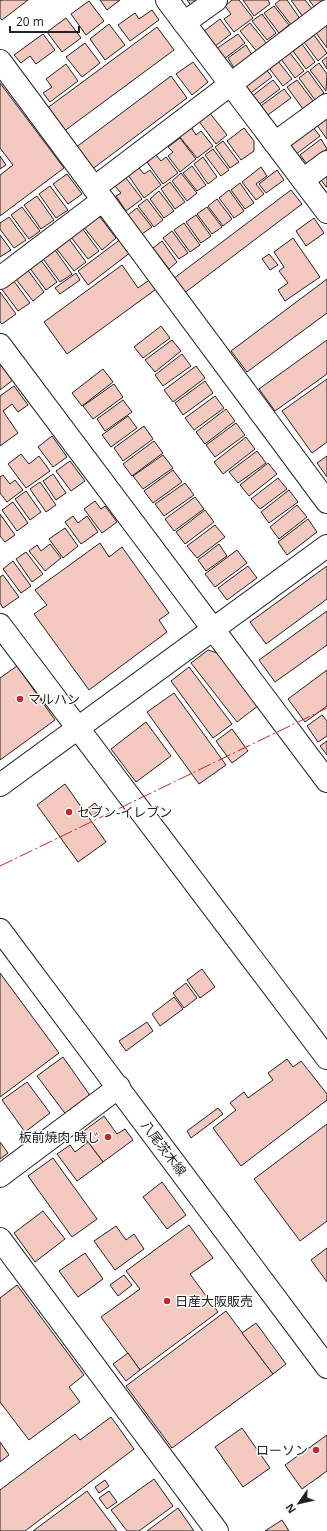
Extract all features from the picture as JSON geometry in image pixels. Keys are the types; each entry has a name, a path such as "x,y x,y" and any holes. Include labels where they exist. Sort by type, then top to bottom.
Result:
{"street":[{"path":"167,0 327,212"},
{"path":"184,23 216,0"},
{"path":"0,278 231,85 327,11"},
{"path":"0,61 327,502"},
{"path":"275,143 327,105"},
{"path":"303,180 327,162"},
{"path":"0,345 327,781"},
{"path":"0,785 327,546"},
{"path":"0,625 327,1058"},
{"name":"八尾茨木線","path":"0,930 119,1087 327,1367"},
{"path":"0,1176 119,1087"},
{"path":"0,1239 217,1531"}],"building":[{"path":"28,0 2,20 0,18 0,1"},
{"path":"100,0 120,0 107,10"},
{"path":"187,0 202,0 192,7"},
{"path":"232,0 239,0 253,18 234,32 224,19 231,14 225,6"},
{"path":"243,0 268,0 270,4 254,16"},
{"path":"280,0 287,0 301,20 292,26 275,4"},
{"path":"291,0 305,0 313,10 303,17"},
{"path":"309,0 324,0 325,1 315,8"},
{"path":"89,1 104,21 86,35 71,14"},
{"path":"274,6 289,25 279,33 264,13"},
{"path":"152,10 159,20 130,41 118,25 135,13 139,19"},
{"path":"262,14 276,33 267,40 252,21"},
{"path":"66,18 81,38 62,52 47,32"},
{"path":"220,19 231,34 214,47 203,32"},
{"path":"250,23 268,45 258,53 240,31"},
{"path":"109,24 125,45 105,60 90,39"},
{"path":"324,24 327,28 327,48 314,30"},
{"path":"157,27 174,50 63,132 46,109"},
{"path":"43,34 55,50 36,64 30,56 21,63 14,55"},
{"path":"238,34 245,43 224,59 216,49"},
{"path":"314,35 327,53 318,61 304,42"},
{"path":"85,43 100,63 82,77 66,57"},
{"path":"302,44 315,62 306,69 293,51"},
{"path":"246,45 252,55 234,68 228,58"},
{"path":"290,53 304,71 295,78 281,59"},
{"path":"327,57 327,69 322,61"},
{"path":"278,61 292,79 283,86 269,68"},
{"path":"193,62 208,82 192,95 176,74"},
{"path":"319,63 327,74 326,91 310,70"},
{"path":"66,64 78,81 50,102 43,93 52,87 46,79"},
{"path":"265,68 272,77 248,95 245,91 248,81"},
{"path":"308,71 324,93 315,100 299,78"},
{"path":"171,76 187,98 91,170 75,148"},
{"path":"273,80 280,89 257,106 251,97"},
{"path":"297,80 313,101 303,109 287,87"},
{"path":"0,83 64,168 0,216 0,175 13,165 0,148"},
{"path":"284,89 291,98 265,117 258,108"},
{"path":"209,112 227,135 216,144 198,120"},
{"path":"326,117 327,119 327,139 316,124"},
{"path":"312,126 320,136 295,155 287,144"},
{"path":"191,127 196,135 201,131 213,146 197,158 179,136"},
{"path":"244,128 254,141 254,151 241,160 227,141"},
{"path":"180,138 196,159 180,172 168,156 173,152 168,147"},
{"path":"321,139 327,149 307,164 300,155"},
{"path":"223,141 239,162 230,168 215,147"},
{"path":"213,149 229,170 221,176 205,155"},
{"path":"156,155 161,161 166,157 178,173 163,184 147,162"},
{"path":"0,156 6,165 0,169"},
{"path":"203,157 217,177 208,184 194,164"},
{"path":"192,166 206,185 197,191 183,173"},
{"path":"327,166 327,186 326,187 317,174"},
{"path":"261,167 267,176 256,184 264,194 256,200 242,182"},
{"path":"139,168 144,174 150,170 161,185 144,198 128,175"},
{"path":"277,170 284,180 266,193 259,184"},
{"path":"181,173 197,193 187,201 172,181"},
{"path":"67,174 82,194 68,204 53,184"},
{"path":"126,178 142,199 126,211 116,196 121,193 115,186"},
{"path":"170,182 185,202 175,209 161,189"},
{"path":"240,183 254,203 245,209 231,190"},
{"path":"50,186 68,210 56,218 39,194"},
{"path":"229,190 244,211 234,218 219,198"},
{"path":"291,190 302,204 183,294 173,279"},
{"path":"159,191 174,211 164,218 150,199"},
{"path":"37,196 54,220 41,229 24,205"},
{"path":"147,199 163,220 154,227 138,206"},
{"path":"217,199 232,219 223,226 208,206"},
{"path":"22,207 40,231 29,239 11,215"},
{"path":"207,207 222,227 212,234 197,214"},
{"path":"137,208 152,227 142,234 128,215"},
{"path":"196,215 211,236 201,243 186,222"},
{"path":"95,216 100,217 116,238 102,250 83,226"},
{"path":"9,217 26,240 14,248 0,229 0,223"},
{"path":"314,218 324,233 306,246 296,231"},
{"path":"184,223 200,245 190,252 174,230"},
{"path":"82,228 99,251 88,259 71,237"},
{"path":"172,231 188,253 179,259 163,238"},
{"path":"0,235 11,250 0,257"},
{"path":"293,238 320,277 285,301 278,290 288,283 279,271 284,267 274,252"},
{"path":"69,239 86,262 74,271 56,248"},
{"path":"121,239 131,252 88,285 78,271"},
{"path":"162,241 177,262 169,269 153,248"},
{"path":"53,247 72,274 60,282 41,256"},
{"path":"269,254 278,265 270,270 262,259"},
{"path":"40,259 57,282 46,290 29,267"},
{"path":"122,265 138,288 152,278 159,287 67,354 44,322"},
{"path":"27,269 44,292 33,301 15,278"},
{"path":"76,273 80,280 60,294 55,288"},
{"path":"327,279 327,313 247,372 231,351"},
{"path":"13,280 30,303 18,311 1,288"},
{"path":"0,292 16,314 2,324 0,322"},
{"path":"161,326 170,338 143,358 134,347"},
{"path":"172,340 181,351 155,372 145,360"},
{"path":"327,340 327,374 275,411 259,389"},
{"path":"182,354 191,366 163,386 155,375"},
{"path":"0,363 13,380 0,390"},
{"path":"196,366 205,378 173,402 164,390"},
{"path":"103,369 113,382 82,406 72,393"},
{"path":"327,379 327,442 312,453 282,411"},
{"path":"205,381 213,393 183,415 175,403"},
{"path":"114,384 123,397 93,419 83,406"},
{"path":"14,386 28,405 18,412 12,404 3,411 18,433 0,446 0,396"},
{"path":"215,396 224,408 194,430 185,418"},
{"path":"123,400 132,412 105,431 97,419"},
{"path":"226,409 235,421 205,444 196,432"},
{"path":"128,416 137,428 111,447 102,435"},
{"path":"236,423 245,435 215,457 206,445"},
{"path":"144,426 153,439 123,461 114,448"},
{"path":"52,436 67,457 53,467 38,447"},
{"path":"246,437 255,449 223,474 214,462"},
{"path":"154,441 163,453 132,476 123,464"},
{"path":"257,451 266,463 238,483 229,472"},
{"path":"21,454 29,464 39,456 50,471 26,488 8,464"},
{"path":"163,455 173,468 143,489 133,476"},
{"path":"327,456 327,477 317,463"},
{"path":"70,461 85,481 71,491 56,471"},
{"path":"268,463 277,474 249,496 240,485"},
{"path":"173,470 182,482 153,503 144,491"},
{"path":"53,474 66,493 56,500 43,481"},
{"path":"3,475 10,484 15,480 23,490 7,502 0,493 0,477"},
{"path":"278,478 287,489 260,509 251,499"},
{"path":"40,482 56,505 46,512 30,489"},
{"path":"185,483 194,495 164,516 155,504"},
{"path":"289,490 298,502 269,523 261,512"},
{"path":"26,491 41,512 30,520 15,499"},
{"path":"195,497 204,509 174,531 165,519"},
{"path":"95,501 101,509 105,506 117,522 102,533 84,509"},
{"path":"13,502 28,523 17,531 2,510"},
{"path":"297,505 307,517 279,539 270,527"},
{"path":"205,510 214,522 185,544 176,532"},
{"path":"0,514 15,535 5,542 0,536"},
{"path":"73,516 78,523 87,516 98,532 81,544 65,522"},
{"path":"308,519 317,532 287,555 278,542"},
{"path":"215,525 225,537 197,558 187,546"},
{"path":"65,528 78,546 63,558 49,539"},
{"path":"100,543 109,557 122,547 169,613 159,620 167,632 89,690 34,614 47,605 35,590"},
{"path":"50,544 61,558 45,571 29,551 37,545 41,551"},
{"path":"219,544 227,556 206,571 198,560"},
{"path":"237,550 247,563 215,587 205,574"},
{"path":"26,552 43,574 32,582 16,559"},
{"path":"13,561 31,586 21,593 3,569"},
{"path":"248,566 257,578 227,600 218,588"},
{"path":"327,566 327,599 266,644 250,622"},
{"path":"3,575 19,597 3,608 0,603 0,577"},
{"path":"327,611 327,645 275,682 259,660"},
{"path":"208,650 220,654 259,705 237,722 191,663"},
{"name":"マルハン","path":"17,666 55,720 0,760 0,678"},
{"path":"189,667 232,724 213,738 171,681"},
{"path":"327,670 327,706 305,722 288,699"},
{"path":"174,693 226,765 199,784 147,712"},
{"path":"322,715 327,721 327,736 318,742 307,726"},
{"path":"146,722 171,756 136,782 111,749"},
{"path":"232,729 248,751 232,763 216,741"},
{"path":"327,741 327,755 320,746"},
{"path":"65,784 106,842 78,862 37,805"},
{"path":"95,803 100,810 92,816 87,809"},
{"path":"202,969 215,987 200,998 187,980"},
{"path":"0,973 59,1053 0,1097"},
{"path":"186,983 197,998 184,1008 173,993"},
{"path":"174,997 183,1009 160,1026 152,1014"},
{"path":"147,1022 153,1031 126,1051 119,1041"},
{"path":"63,1057 89,1094 89,1100 67,1116 37,1076"},
{"path":"287,1059 293,1067 301,1061 327,1094 327,1100 241,1166 213,1128 236,1110 230,1103 244,1092 248,1098 273,1080 268,1073"},
{"path":"27,1082 50,1113 25,1132 2,1100"},
{"path":"218,1108 223,1114 191,1138 187,1131"},
{"name":"板前焼肉 時じ","path":"104,1116 117,1134 125,1129 133,1140 103,1162 81,1133"},
{"path":"327,1124 327,1221 300,1241 254,1179"},
{"path":"0,1142 8,1153 0,1159"},
{"path":"88,1142 103,1162 77,1181 57,1154 70,1145 75,1152"},
{"path":"53,1158 97,1219 72,1237 28,1176"},
{"path":"162,1182 186,1215 167,1229 143,1197"},
{"path":"43,1211 65,1239 35,1262 14,1233"},
{"name":"日産大阪販売","path":"189,1225 213,1258 190,1274 218,1312 140,1370 101,1317 140,1289 126,1271"},
{"path":"116,1226 126,1240 134,1234 144,1249 115,1270 94,1241"},
{"path":"327,1248 327,1282 311,1260"},
{"path":"85,1253 103,1279 78,1297 59,1271"},
{"path":"124,1275 132,1285 118,1296 110,1285"},
{"path":"17,1285 84,1375 69,1387 80,1402 29,1440 0,1402 0,1298"},
{"path":"226,1311 273,1374 172,1448 126,1386"},
{"path":"256,1323 286,1364 273,1374 242,1333"},
{"path":"128,1353 140,1370 126,1381 113,1364"},
{"path":"111,1417 134,1449 25,1531 0,1531 0,1490 75,1434 80,1440"},
{"path":"242,1428 270,1468 243,1487 215,1447"},
{"name":"ローソン","path":"327,1435 327,1471 302,1489 285,1465"},
{"path":"0,1442 9,1455 0,1462"},
{"path":"154,1479 173,1506 139,1531 127,1531 111,1510"},
{"path":"105,1480 109,1486 99,1493 95,1487"},
{"path":"87,1491 117,1531 33,1531"},
{"path":"109,1491 117,1502 107,1509 99,1498"},
{"path":"178,1508 194,1531 147,1531"},
{"path":"282,1520 289,1531 265,1531"}],"power":[{"path":"0,866 327,708"}],"place":[{"name":"マルハン","path":"20,699"},
{"name":"セブン-イレブン","path":"69,812"},
{"name":"板前焼肉 時じ","path":"108,1137"},
{"name":"日産大阪販売","path":"167,1301"},
{"name":"ローソン","path":"316,1450"}]}
